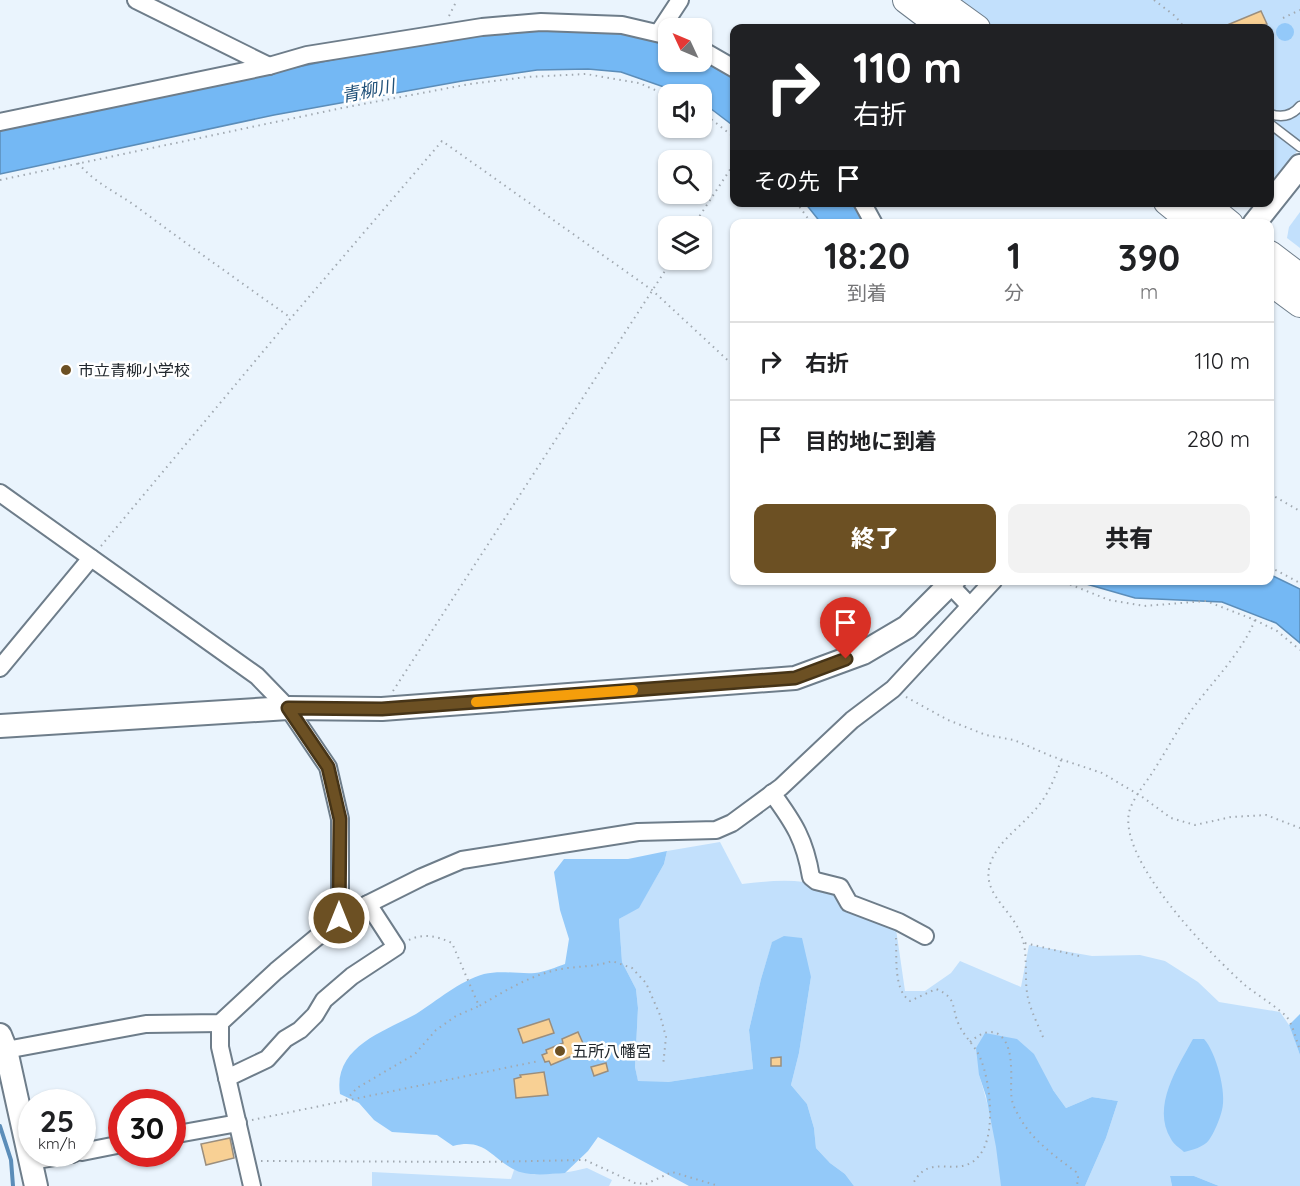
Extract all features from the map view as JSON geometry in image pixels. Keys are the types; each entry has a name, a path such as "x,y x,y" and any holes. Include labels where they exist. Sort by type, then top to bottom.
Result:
{"main road":[{"path":"906,0 938,24"},
{"path":"938,0 971,24"},
{"path":"1173,207 1188,219"},
{"path":"1209,207 1224,219"},
{"path":"1274,257 1300,277"},
{"path":"1274,285 1300,304"}],"street":[{"path":"136,0 269,66"},
{"path":"672,18 680,0"},
{"path":"0,122 269,66 307,55 482,27 541,22 622,25 658,33"},
{"path":"712,56 730,66"},
{"path":"1274,199 1300,166"},
{"path":"1258,219 1267,207"},
{"path":"0,493 257,676 288,708 328,767 340,819 339,918"},
{"path":"0,668 91,558"},
{"path":"0,726 288,708 382,709 795,678 863,653 907,627 950,585"},
{"path":"954,585 970,606"},
{"path":"18,1106 3,1042 146,1024 220,1023 276,971 339,918 462,860 639,831 716,830 732,823 772,793 852,720 893,689 989,585"},
{"path":"772,793 794,822 807,851 811,877 816,881 840,887 849,903 895,920 925,936"},
{"path":"227,1078 267,1059 285,1039 300,1030 315,1015 324,1000 352,976 396,947 368,904"},
{"path":"220,1023 220,1047 252,1186"},
{"path":"186,1132 238,1123"},
{"path":"32,1167 36,1186"}],"lane":[{"path":"1274,115 1283,117 1292,114 1300,106"},
{"path":"1274,127 1300,147"}],"path":[{"path":"1154,0 1182,24"},
{"path":"1283,18 1300,10"},
{"path":"0,180 411,94 527,77 586,74 639,83 658,91"},
{"path":"712,120 730,134"},
{"path":"91,558 442,141 652,290 730,362"},
{"path":"78,163 91,178 135,206 291,318"},
{"path":"700,216 730,170"},
{"path":"382,709 665,270"},
{"path":"1274,496 1300,511"},
{"path":"1274,569 1300,583"},
{"path":"1072,585 1109,600 1144,606 1206,601 1277,631 1300,650"},
{"path":"1255,620 1248,636 1190,713 1137,794 1130,810 1128,823 1131,838 1143,866 1196,938 1246,986 1287,1018 1300,1050"},
{"path":"893,689 948,720 986,735 1014,740 1061,760 1102,773 1171,818 1195,825 1231,818 1266,815 1300,828"},
{"path":"1043,1037 1028,998 1024,943 1019,929 988,884 993,858 1002,844 1035,810 1055,779 1061,760"},
{"path":"895,920 900,989 905,998 910,1001 936,989 945,993 953,1001 957,1022 982,1060 990,1105 986,1140 982,1151 968,1165 959,1169 926,1168 917,1176 912,1186"},
{"path":"396,947 419,935 441,937 452,943 479,1006"},
{"path":"1024,943 1079,957"},
{"path":"346,1100 357,1088 415,1054 436,1030 456,1016 479,1006 526,979 560,969 612,961 632,968 646,983 660,1015 666,1037 663,1066"},
{"path":"970,1042 988,1030 997,1032 1004,1040 1011,1065 1012,1102 1035,1140 1076,1172 1077,1186"},
{"path":"238,1123 539,1061"},
{"path":"246,1161 585,1160 635,1184 646,1184 672,1172 719,1186"}],"shaded area":[{"path":"948,0 1300,0 1300,148 1274,178 1274,24 981,24"},
{"path":"1281,23 1289,23 1294,28 1292,39 1281,41 1276,36 1276,28"},
{"path":"1300,212 1300,248 1287,238 1289,227"},
{"path":"720,842 742,884 773,881 804,882 828,888 851,898 895,922 905,991 925,991 951,973 960,961 1021,987 1029,945 1092,956 1140,955 1165,961 1198,982 1219,1002 1280,1012 1289,1025 1300,1055 1300,1186 1219,1186 1194,1176 1170,1176 1172,1186 1085,1186 1106,1138 1118,1101 1092,1097 1066,1108 1053,1090 979,1075 997,1146 1001,1186 854,1186 845,1174 830,1163 816,1148 814,1128 807,1104 791,1085 799,1053 811,977 772,943 749,1030 753,1069 668,1082 638,1082 635,1067 638,1008 636,989 622,962 619,919 639,907 664,864 667,851"},
{"path":"667,851 664,864 639,908 619,919 622,962 636,989 638,1008 635,1067 638,1081 668,1082 753,1069 749,1030 772,942 784,936 802,938 811,977 799,1053 791,1085 807,1104 814,1128 816,1148 830,1163 845,1174 854,1186 689,1186 598,1137 588,1151 565,1173 519,1172 480,1146 464,1144 453,1146 437,1135 392,1132 374,1120 359,1103 340,1094 340,1078 344,1064 352,1053 363,1043 416,1014 457,986 484,974 535,973 565,964 569,939 560,910 554,872 564,859 628,859"},
{"path":"1300,1014 1300,1055 1289,1025"},
{"path":"985,1033 1017,1039 1034,1054 1053,1090 1066,1108 1092,1097 1118,1101 1106,1138 1085,1186 1001,1186 996,1147 986,1096 979,1075 976,1048"},
{"path":"1193,1039 1204,1039 1213,1053 1222,1083 1223,1103 1218,1122 1209,1140 1201,1146 1184,1152 1171,1139 1166,1126 1165,1100 1174,1074"},
{"path":"587,1168 612,1180 609,1186 372,1186 372,1172 511,1179 514,1170 551,1174"},
{"path":"1170,1176 1194,1176 1219,1186 1172,1186"}],"water":[{"name":"青柳川","path":"545,29 628,32 658,39 658,72 712,72 712,63 730,75 730,123 712,110 712,84 658,85 621,72 588,69 537,70 462,81 274,115 0,174 0,128 385,49"},
{"path":"808,207 855,207 863,219 818,219"},
{"path":"1274,576 1300,589 1300,643 1276,623 1222,602 1135,598 1090,585 1274,585"}],"building":[{"path":"1261,11 1267,24 1230,24"},
{"path":"549,1019 554,1033 523,1043 518,1029"},
{"path":"578,1032 586,1050 551,1065 549,1061 545,1062 542,1055 547,1053 546,1050 563,1043 562,1039"},
{"path":"781,1057 781,1066 771,1066 771,1058"},
{"path":"606,1063 608,1071 594,1076 591,1067"},
{"path":"544,1072 548,1095 516,1098 514,1079 521,1077 520,1075"},
{"path":"230,1138 234,1158 206,1165 201,1144"}],"waterway":[{"path":"0,1126 11,1160 13,1186"}],"slow traffic":[{"path":"476,702 633,690"}],"place":[{"name":"市立青柳小学校","path":"66,370"},
{"name":"五所八幡宮","path":"560,1051"}],"route":[{"path":"339,918 340,819 328,767 288,708 382,709 795,678 846,659"}]}
